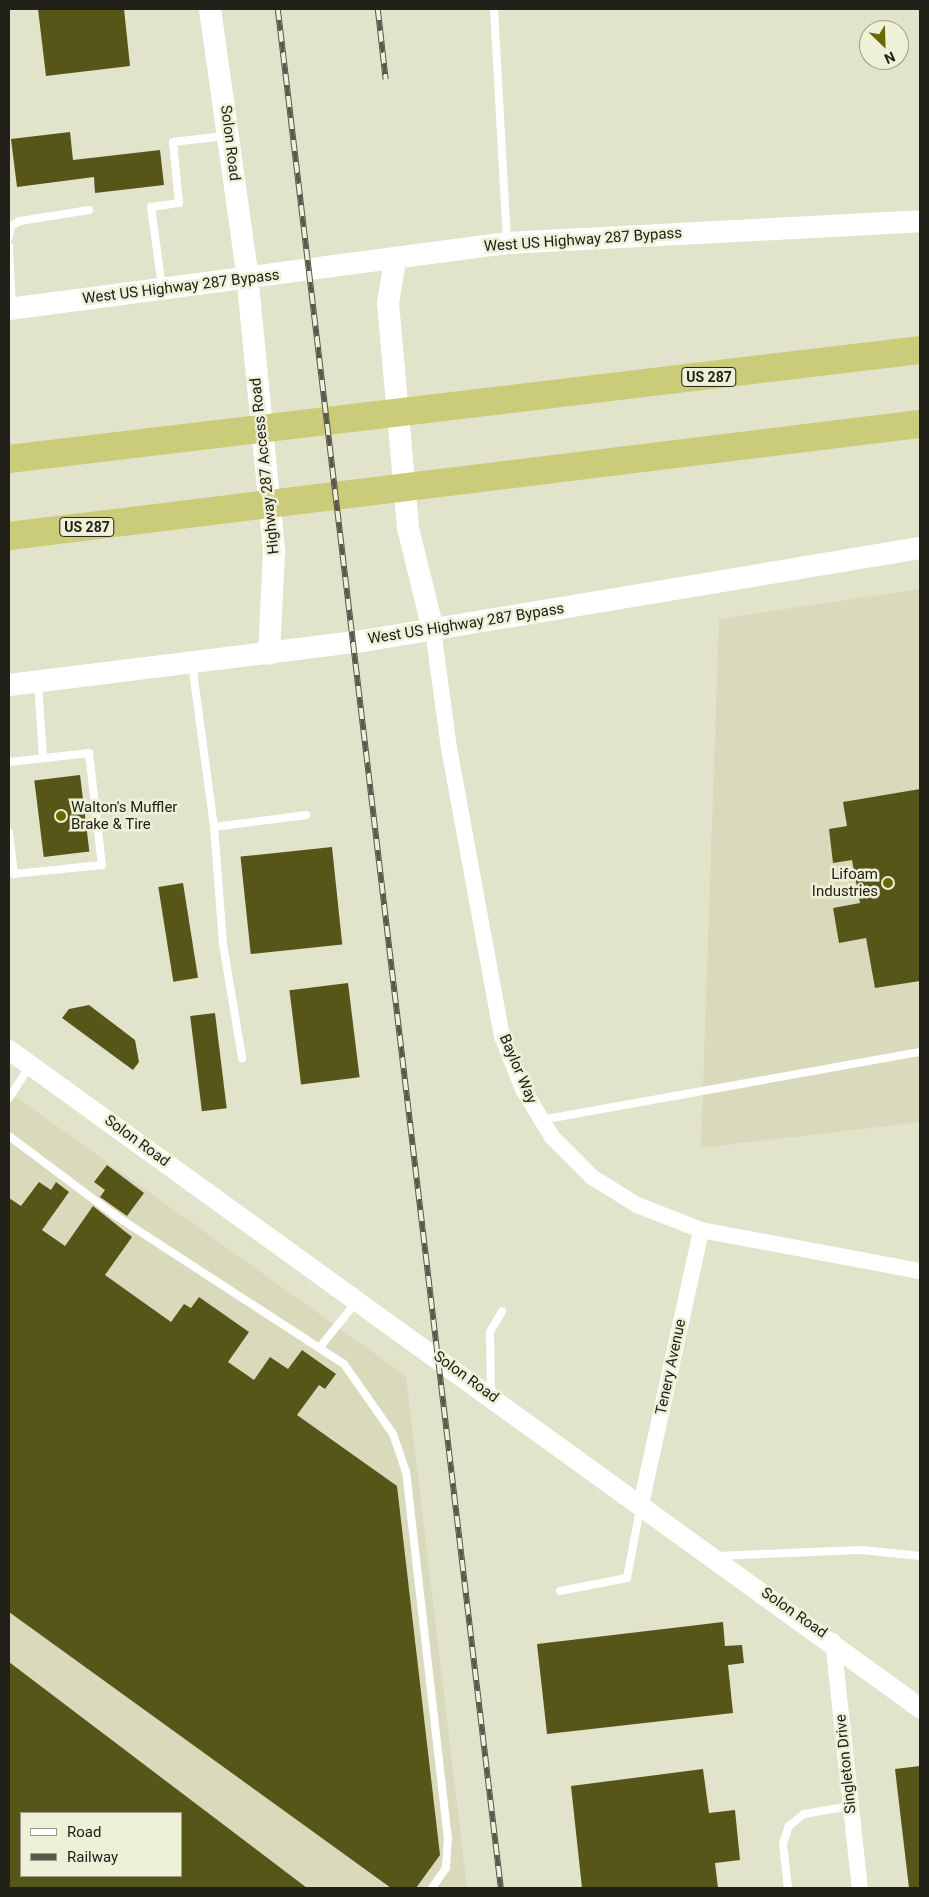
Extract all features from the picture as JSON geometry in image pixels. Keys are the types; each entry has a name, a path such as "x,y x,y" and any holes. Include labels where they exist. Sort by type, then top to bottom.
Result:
{"highway":[{"name":"US 287","path":"9,459 497,403 920,350"},
{"name":"US 287","path":"9,536 920,424"},
{"path":"820,436 848,445 920,443"}],"main road":[{"name":"Solon Road","path":"210,9 229,135 246,278"},
{"name":"West US Highway 287 Bypass","path":"11,309 246,278 395,261 507,243 920,221"},
{"path":"395,261 388,303 408,528 433,630"},
{"name":"Highway 287 Access Road","path":"246,278 274,552 268,654"},
{"name":"West US Highway 287 Bypass","path":"9,684 192,664 433,630 920,548"}],"street":[{"name":"Baylor Way","path":"433,630 449,748 502,1036 541,1120 552,1138 592,1177 637,1205 701,1230 920,1271"},
{"name":"Solon Road","path":"9,1050 833,1641 920,1708"},
{"name":"Tenery Avenue","path":"641,1504 701,1230"},
{"name":"Singleton Drive","path":"833,1641 860,1888"}],"lane":[{"path":"494,9 507,243"},
{"path":"162,289 151,207 179,203 173,142 229,135"},
{"path":"9,237 11,226 20,221 89,210"},
{"path":"9,246 11,309"},
{"path":"192,664 214,826 223,944 242,1058"},
{"path":"38,682 43,758"},
{"path":"9,762 89,753 102,865 14,874 9,832"},
{"path":"214,826 306,815"},
{"path":"541,1120 920,1052"},
{"path":"9,1098 30,1065"},
{"path":"9,1136 116,1216 344,1364 376,1404 393,1434 406,1472 448,1837 446,1868 432,1888"},
{"path":"320,1347 358,1299"},
{"path":"491,1396 490,1332 502,1311"},
{"path":"560,1591 627,1578 641,1504"},
{"path":"713,1556 862,1550 920,1556"},
{"path":"788,1888 783,1844 789,1826 804,1814 851,1806"}],"shaded area":[{"path":"920,589 920,1122 701,1148 719,619"},
{"path":"9,1092 406,1376 467,1888 9,1888"}],"building":[{"path":"38,9 124,9 130,66 46,76"},
{"path":"70,132 73,160 160,150 164,185 95,193 94,177 17,187 11,139"},
{"name":"Walton's Muffler Brake & Tire","path":"80,775 89,851 44,857 34,781"},
{"name":"Lifoam Industries","path":"920,789 920,981 875,988 866,938 839,943 833,908 860,903 852,860 833,863 829,829 847,826 843,802"},
{"path":"332,847 342,944 251,954 241,857"},
{"path":"183,883 198,978 173,982 158,887"},
{"path":"348,983 360,1077 301,1084 289,990"},
{"path":"89,1005 135,1040 139,1062 133,1070 62,1018 69,1009"},
{"path":"215,1013 227,1108 202,1111 190,1016"},
{"path":"107,1165 144,1193 127,1216 100,1197 105,1190 94,1182"},
{"path":"39,1182 51,1190 56,1182 69,1192 42,1230 65,1246 93,1206 132,1237 105,1275 171,1322 184,1304 191,1308 199,1297 249,1332 228,1362 254,1380 270,1357 288,1369 302,1350 336,1374 325,1389 319,1385 297,1415 397,1486 440,1855 416,1888 391,1888 9,1612 9,1198 21,1206"},
{"path":"723,1622 725,1646 742,1645 744,1663 728,1665 733,1713 547,1734 537,1644"},
{"path":"9,1662 307,1888 9,1888"},
{"path":"920,1766 920,1888 909,1888 895,1769"},
{"path":"703,1769 709,1813 735,1810 740,1860 715,1863 718,1888 582,1888 571,1786"}],"railway":[{"path":"278,9 501,1888"},
{"path":"378,9 386,80"}],"place":[{"name":"Walton's Muffler Brake & Tire","path":"61,816"},
{"name":"Lifoam Industries","path":"888,883"}]}
